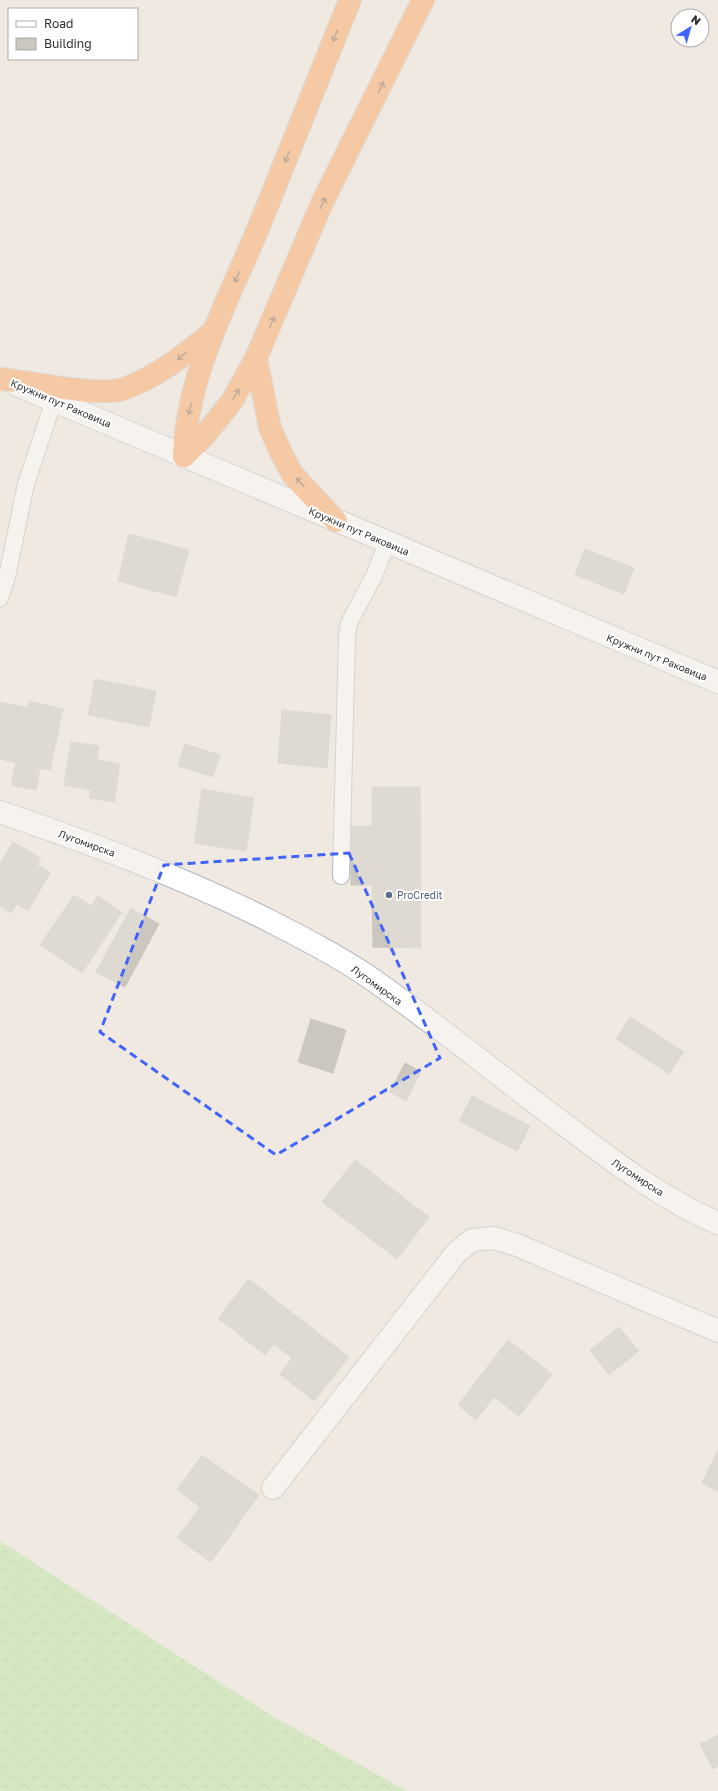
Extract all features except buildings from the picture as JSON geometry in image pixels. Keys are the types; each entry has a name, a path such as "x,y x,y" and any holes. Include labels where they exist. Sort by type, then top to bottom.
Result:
{"highway":[{"path":"184,456 185,427 213,332 262,220 350,0"},
{"path":"184,456 204,436 232,401 256,358 322,203 415,20 423,0"},
{"path":"415,20 432,0"},
{"path":"1,378 104,391 122,389 169,367 213,332"},
{"path":"256,358 270,428 281,453 293,476 336,521"}],"street":[{"name":"Кружни пут Раковица","path":"1,378 387,543 718,682"},
{"name":"Лугомирска","path":"0,812 70,836 218,895 317,945 368,977 607,1156 669,1197 718,1223"},
{"path":"273,1488 457,1252 472,1240 494,1238 517,1245 718,1331"}],"lane":[{"path":"0,598 7,577 26,484 54,400"},
{"path":"341,876 347,635 349,623 374,576 387,543"}],"highlighted area":[{"path":"349,853 440,1058 276,1155 100,1032 164,865"}],"green space":[{"path":"0,1541 274,1717 407,1791 0,1791"}],"place":[{"name":"ProCredit","path":"389,895"}]}
